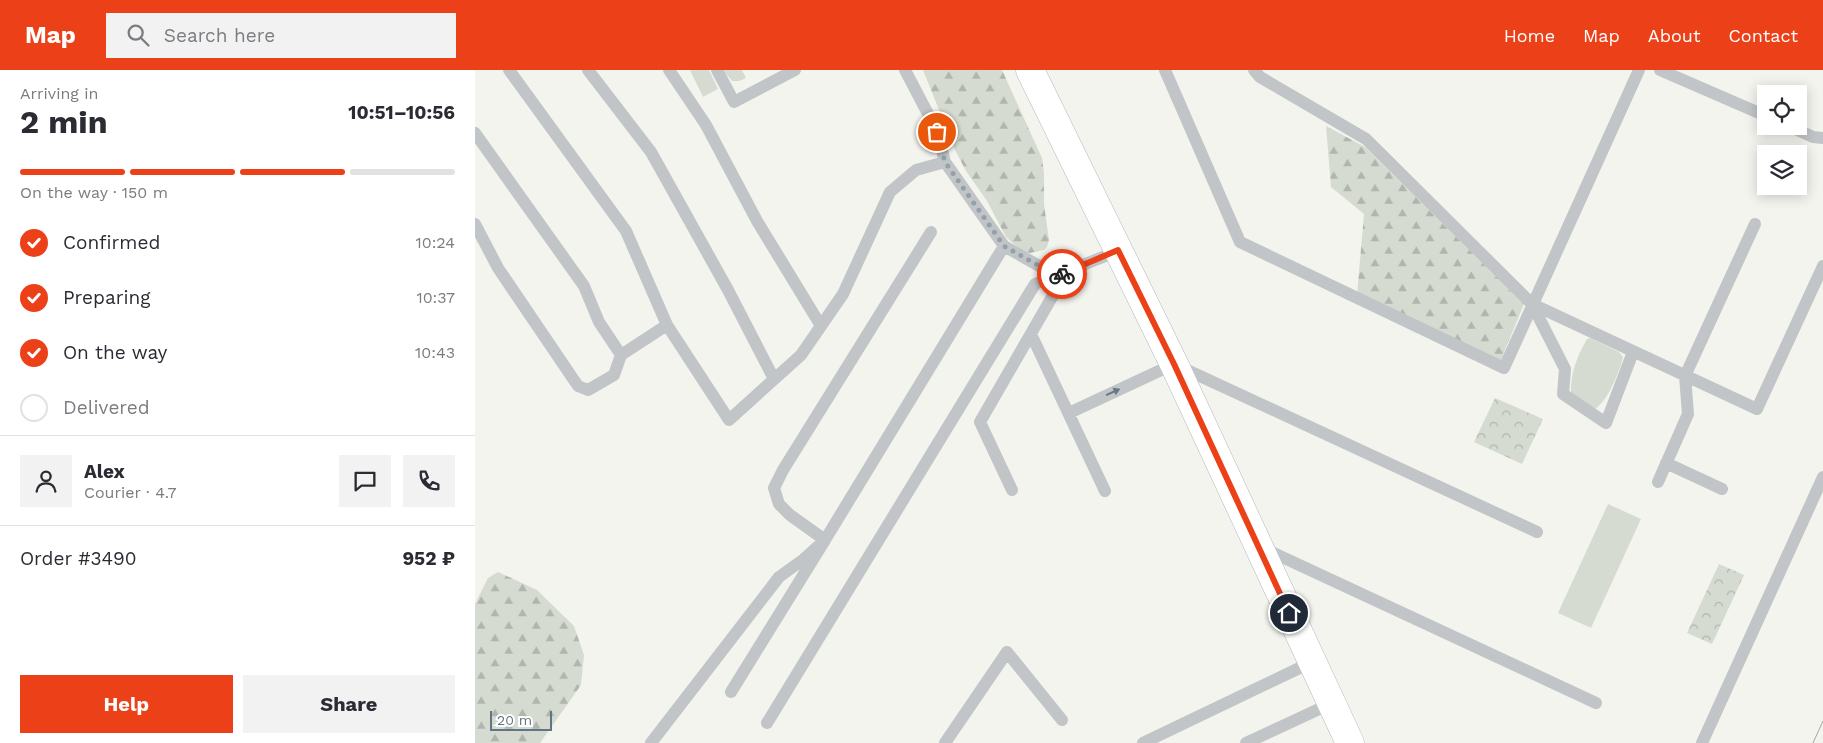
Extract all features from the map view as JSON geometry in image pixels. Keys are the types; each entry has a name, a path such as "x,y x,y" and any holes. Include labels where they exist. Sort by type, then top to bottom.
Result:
{"main road":[{"path":"1030,70 1174,364 1312,662 1352,742"}],"lane":[{"path":"509,70 625,231 667,325 729,420 801,355 843,294 890,192 916,170 945,162"},
{"path":"588,70 651,152 728,290 774,379"},
{"path":"669,70 706,125 757,220 821,326"},
{"path":"717,70 734,102 795,70"},
{"path":"905,70 937,132 945,162 1004,246 1062,274"},
{"path":"1165,70 1240,242 1504,368 1639,70"},
{"path":"1254,70 1260,77 1366,139 1532,304 1565,369 1563,394 1606,423 1633,352"},
{"path":"1660,70 1757,112"},
{"path":"475,133 584,286 599,322 621,355"},
{"path":"1807,134 1823,138"},
{"path":"475,224 498,268 579,386 588,390 614,375 621,355 667,325"},
{"path":"1658,482 1688,414 1685,376 1755,224"},
{"path":"825,540 779,504 774,488 783,470 931,232"},
{"path":"731,692 1004,246"},
{"path":"767,723 1035,284 1118,250"},
{"path":"1532,304 1757,409 1823,266"},
{"path":"1012,490 980,422 1031,334 1062,274"},
{"path":"1031,334 1105,491"},
{"path":"1069,413 1174,364 1537,532"},
{"path":"1666,463 1722,489"},
{"path":"1702,743 1823,477"},
{"path":"651,743 779,577 825,540"},
{"path":"1259,547 1596,703"},
{"path":"945,743 1007,652 1061,720"},
{"path":"1143,743 1230,703 1312,662"},
{"path":"1246,743 1332,703"}],"green space":[{"path":"690,70 709,70 718,89 703,97"},
{"path":"723,70 742,70 746,78 732,81"},
{"path":"923,70 1002,70 1042,158 1044,204 1049,240 1044,250 1030,253 1022,251 1006,237 987,201 966,171 955,150"},
{"path":"1326,126 1365,147 1524,304 1500,362 1357,295 1364,214 1331,187"},
{"path":"1590,338 1619,352 1623,357 1616,379 1607,395 1592,410 1571,396 1577,360 1587,339"},
{"path":"1495,398 1543,419 1522,464 1474,442"},
{"path":"1608,504 1641,519 1591,628 1558,613"},
{"path":"1719,564 1744,575 1712,644 1687,633"},
{"path":"498,572 537,590 574,626 584,655 581,685 540,743 475,743 475,604 488,578"}],"tram line":[{"path":"1813,743 1823,721"}],"way so far":[{"path":"937,132 945,162 1004,246 1057,276 1062,274"}],"route":[{"path":"1062,274 1118,250 1174,364 1289,613"}]}
